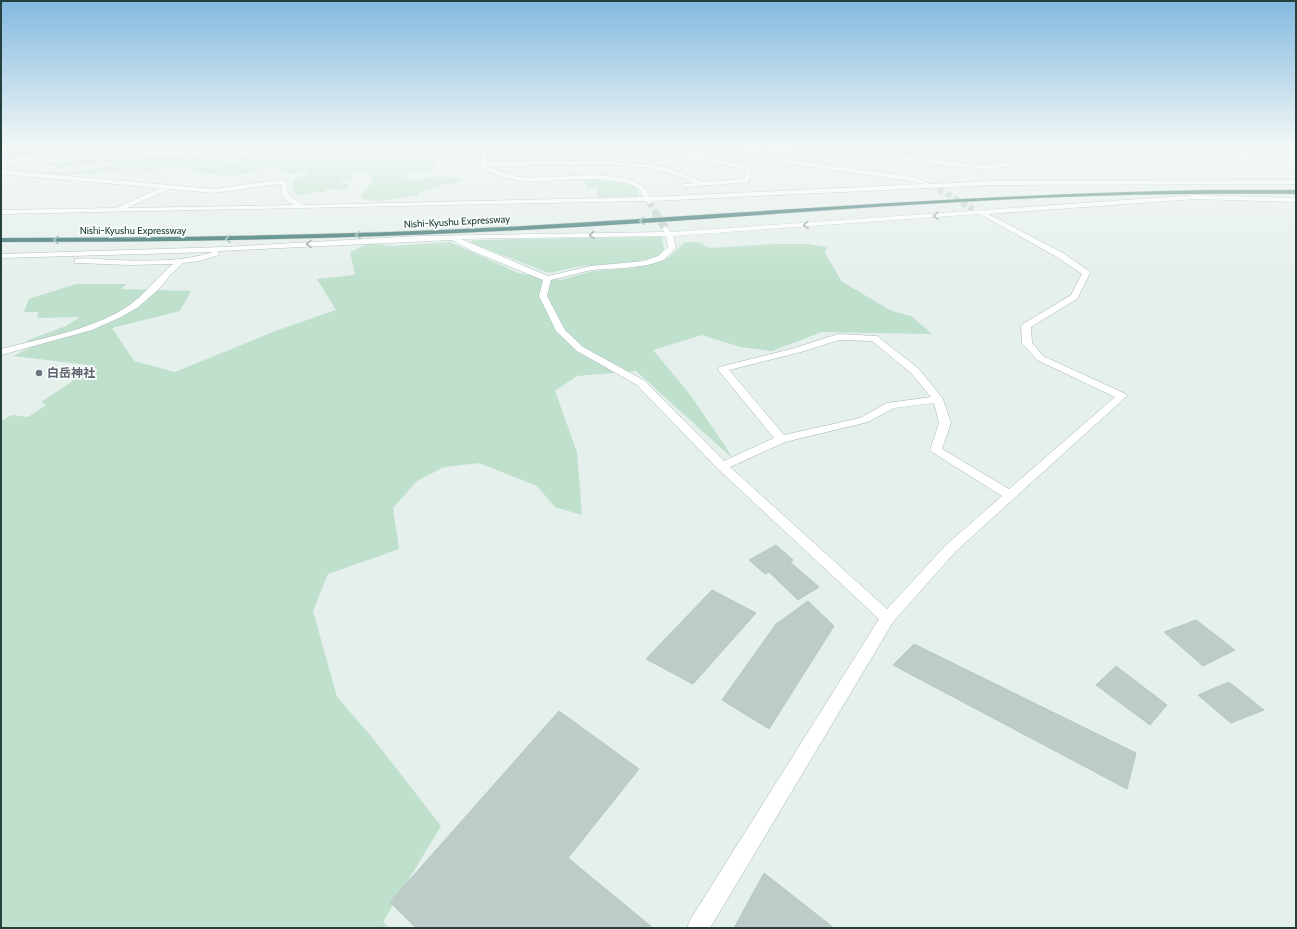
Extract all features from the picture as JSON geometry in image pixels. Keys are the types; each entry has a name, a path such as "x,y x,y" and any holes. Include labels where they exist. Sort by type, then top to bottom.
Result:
{"highway":[{"name":"Nishi-Kyushu Expressway","path":"1,233 142,233 334,230 512,222 1055,190"},
{"name":"Nishi-Kyushu Expressway","path":"1,240 165,240 340,236 588,224 1070,195 1159,192 1296,192"}],"street":[{"path":"114,211 161,190"},
{"path":"207,190 219,190"},
{"path":"283,190 288,200 304,207"},
{"path":"643,190 648,201"},
{"path":"1,212 648,201 884,190"},
{"path":"1,256 224,249 453,238 667,231 1188,198 1234,197 1296,200"},
{"path":"698,928 888,618 951,548 1122,396 1040,358 1027,343 1026,326 1074,296 1086,273 1060,255 978,211"},
{"path":"453,238 475,249 547,279 591,268 625,266 645,263 661,258 672,247 667,231"},
{"path":"57,254 60,259 72,261 129,263 199,259 224,249"},
{"path":"1,352 89,328 116,316 134,306 157,286 168,272 181,260"},
{"path":"547,279 543,296 561,331 580,349 641,383 722,466 888,618"},
{"path":"781,439 723,369 798,350 838,337 874,338 915,371 938,398 945,423 936,450 1010,495"},
{"path":"722,466 781,439 864,420 891,405 938,398"}],"green space":[{"path":"326,190 323,194 318,191 298,196 295,191"},
{"path":"365,190 425,190 419,192 418,196 375,201 361,198"},
{"path":"597,190 638,190 639,195 637,197 598,198"},
{"path":"662,236 664,249 658,257 628,263 581,266 549,273 471,243 472,240"},
{"path":"450,242 518,273 561,280 593,271 634,268 669,257 685,242 697,242 710,248 773,244 808,244 827,247 825,253 842,282 892,311 911,316 932,334 822,332 772,351 740,347 702,335 653,350 688,392 732,458 636,371 577,376 555,391 577,452 582,515 555,507 537,486 479,463 444,467 417,481 393,508 399,549 328,574 313,611 337,697 371,736 441,826 383,922 389,928 1,928 1,421 12,415 28,417 46,405 41,402 70,383 88,365 13,356 35,345 26,341 66,326 80,317 37,318 38,312 24,312 29,299 76,284 127,284 121,289 191,291 180,311 112,328 134,361 175,372 278,330 336,310 317,279 355,275 350,252 370,243 391,246"}],"building":[{"path":"776,545 793,560 790,562 819,587 798,600 769,572 765,574 749,560"},
{"path":"712,590 756,613 693,684 646,659"},
{"path":"808,601 834,626 769,729 722,700 776,624"},
{"path":"1196,620 1235,650 1203,666 1164,632"},
{"path":"914,644 1136,753 1127,789 893,665"},
{"path":"1116,666 1167,705 1150,725 1096,685"},
{"path":"1229,682 1264,710 1231,723 1198,695"},
{"path":"559,711 639,769 568,858 653,928 416,928 390,902"},
{"path":"764,873 834,928 734,928"}],"tunnel":[{"path":"940,190 973,209"},
{"path":"649,202 656,213"},
{"path":"655,212 665,228"}],"place":[{"name":"白岳神社","path":"39,373"}]}
